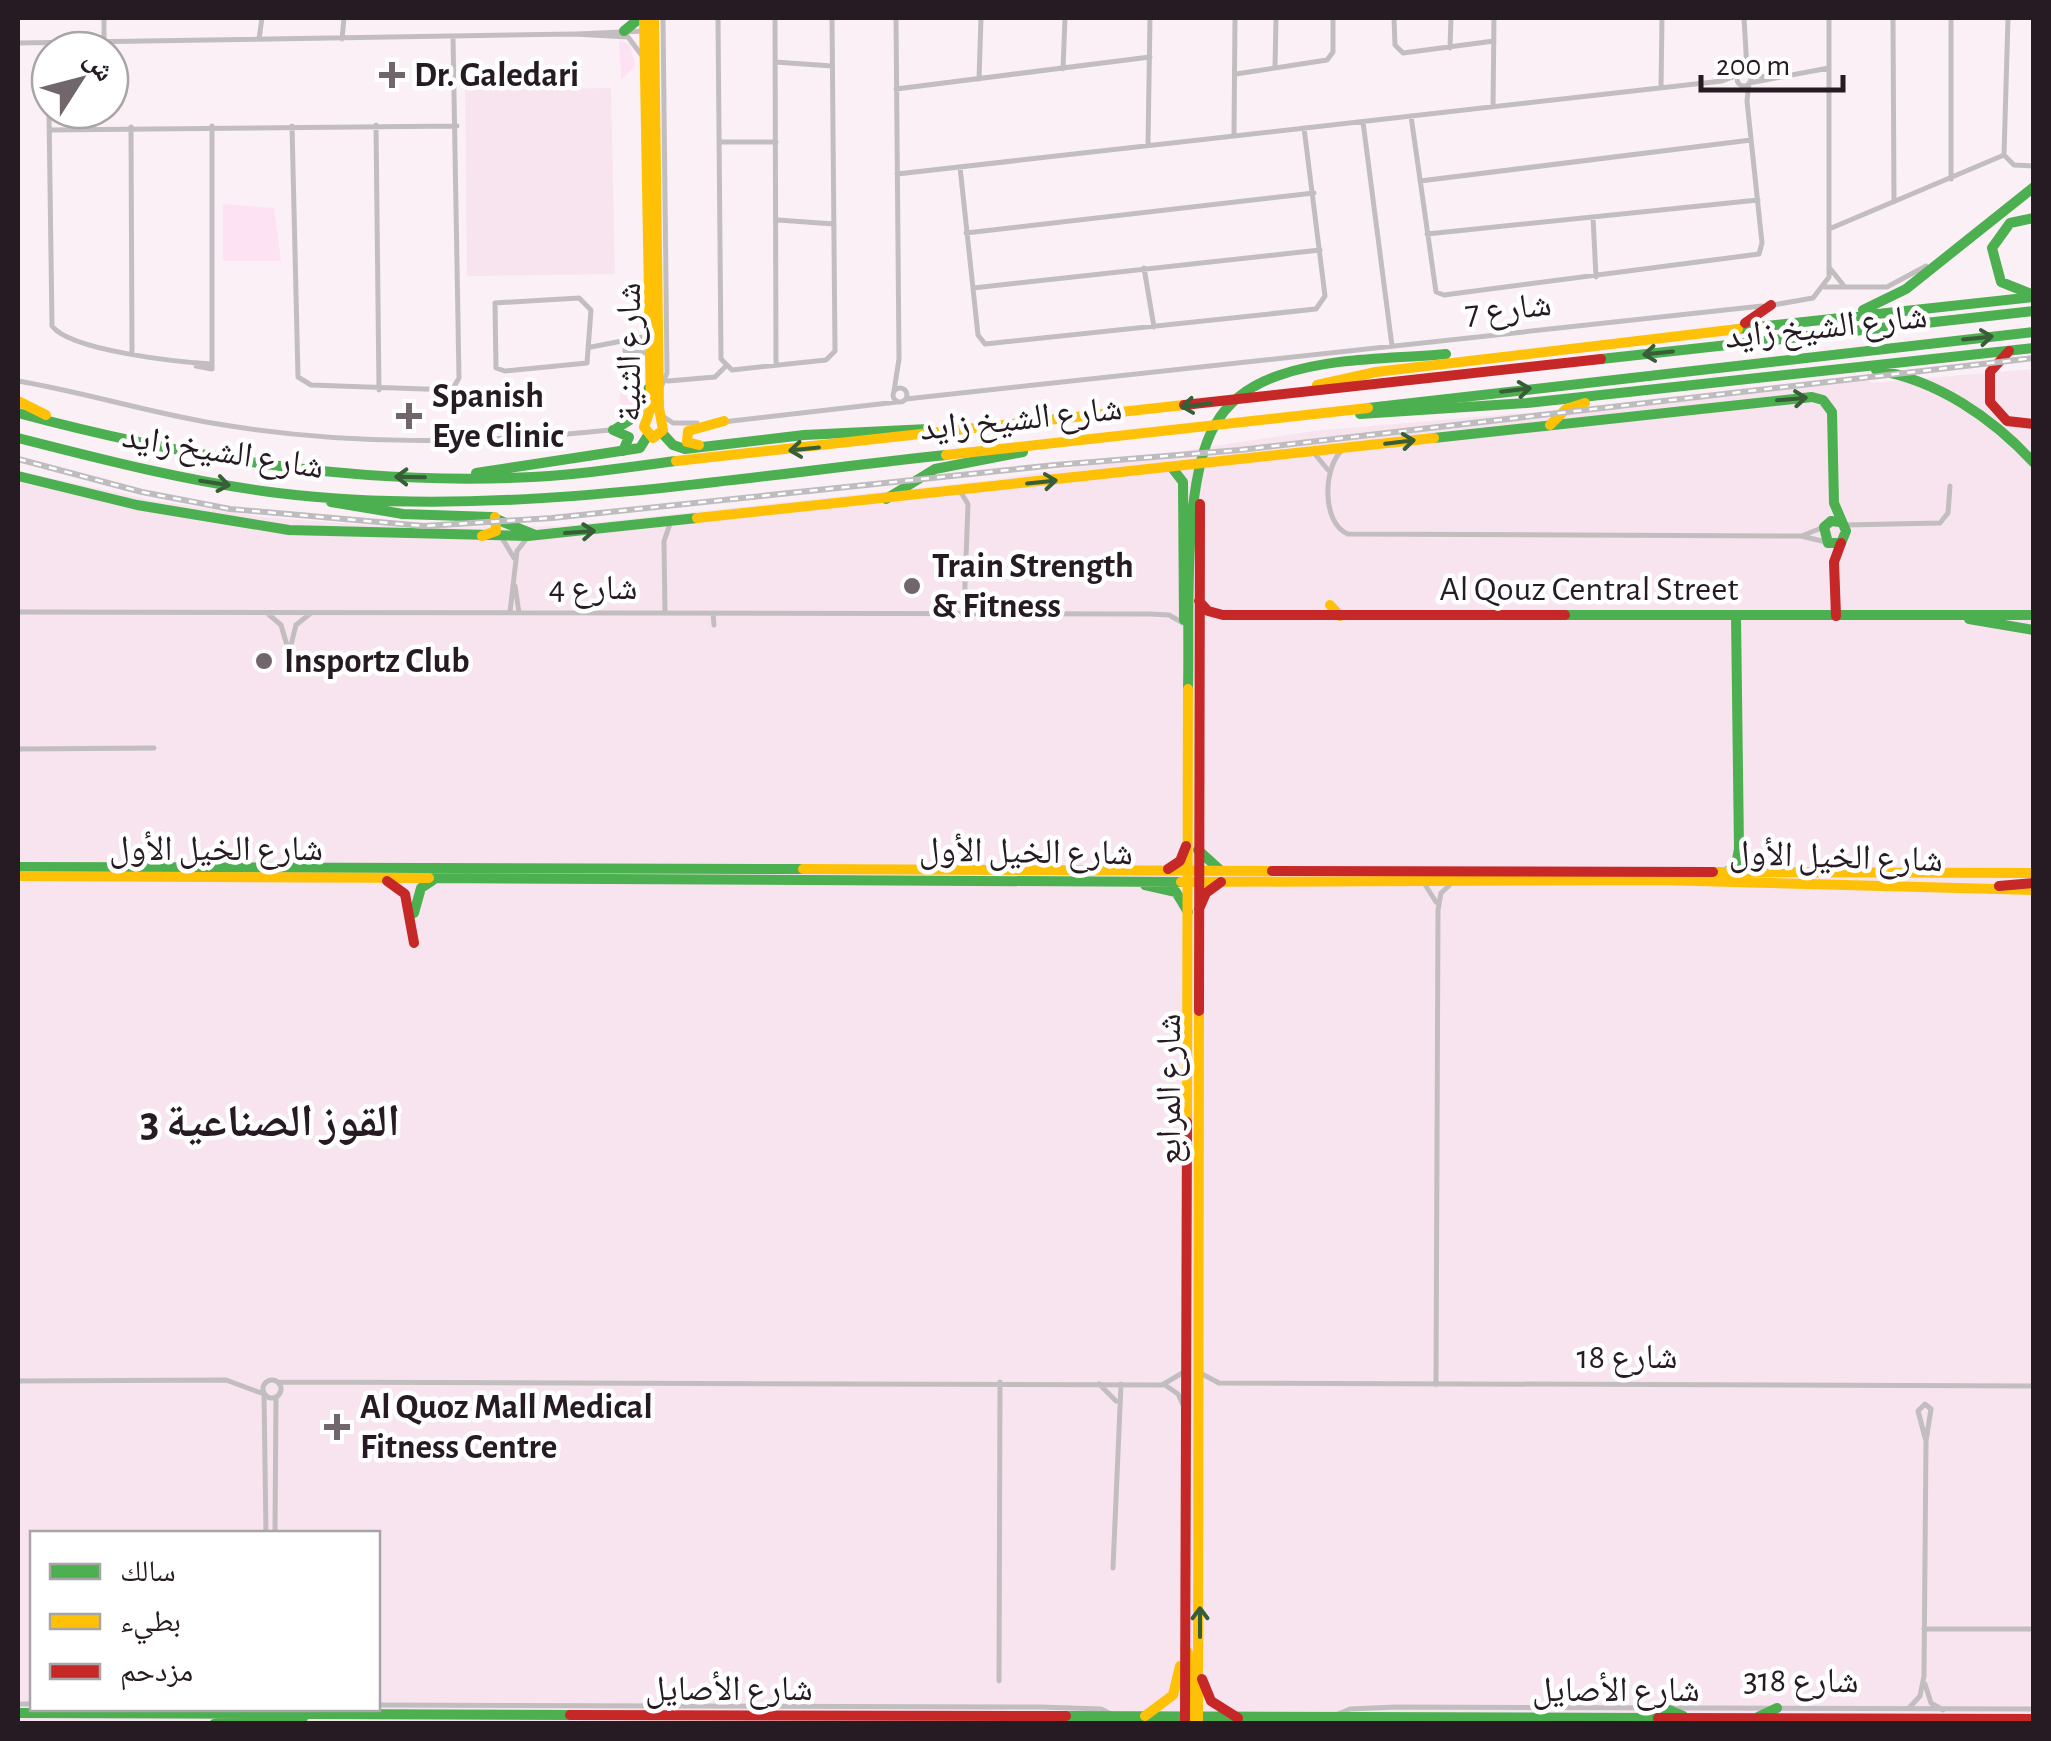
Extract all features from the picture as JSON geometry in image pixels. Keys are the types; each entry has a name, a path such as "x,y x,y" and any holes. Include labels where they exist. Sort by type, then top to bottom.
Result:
{"main road":[{"name":"شارع الثنية","path":"642,18 646,62 648,353 654,388 659,413 662,433 648,435 644,427 651,414 654,388 661,175 654,18"},
{"path":"624,31 642,18"},
{"path":"644,30 651,33 656,90"},
{"path":"1834,318 1898,295 2034,186"},
{"path":"2034,218 2004,226 1993,240 1990,256 2001,282 2034,296"},
{"path":"657,234 665,222"},
{"path":"1294,394 1363,374 2034,296"},
{"path":"1709,332 1754,320 1771,305"},
{"name":"شارع الشيخ زايد","path":"18,413 164,450 261,466 464,478 569,475 2034,311"},
{"name":"شارع الشيخ زايد","path":"18,438 166,474 320,497 428,501 544,498 2034,332"},
{"path":"1350,409 1375,415 2034,348"},
{"path":"1188,689 1196,468 1204,442 1223,412 1243,393 1293,371 1411,358 1548,350"},
{"path":"2011,350 1990,372 1988,396 2007,420 2034,424"},
{"path":"1808,373 1879,370 1914,377 2004,434 2034,464"},
{"path":"612,430 639,413 654,388"},
{"path":"1550,425 1574,405 1647,390"},
{"path":"18,476 137,505 262,526 394,536 532,535 670,524 1812,397 1828,404 1832,414 1834,503 1843,541 1834,562"},
{"path":"18,401 60,425"},
{"path":"706,445 689,443 686,433 724,422"},
{"path":"662,433 681,448 906,427 945,433"},
{"path":"612,430 630,437 623,451"},
{"path":"464,478 509,466 642,447 648,435"},
{"path":"886,499 934,469 1012,456 1032,446"},
{"path":"1168,468 1178,472 1183,484 1192,480 1200,489 1206,474 1220,462"},
{"name":"شارع المرابع","path":"1183,484 1194,876 1185,1648 1192,1722"},
{"name":"شارع المرابع","path":"1194,876 1198,850 1200,489"},
{"path":"320,497 344,506 389,513 495,518 532,535"},
{"path":"1833,616 1834,562 1824,526 1834,503"},
{"path":"482,536 496,531 495,518"},
{"path":"1824,526 1841,524"},
{"path":"1827,542 1843,541"},
{"name":"Al Qouz Central Street","path":"1200,601 1208,611 1224,615 1496,616 1593,611 1740,616 2034,615"},
{"path":"1330,606 1340,616"},
{"path":"1488,606 1496,616"},
{"path":"1199,633 1205,621 1224,615"},
{"path":"1740,616 1740,849 1742,861 1755,873"},
{"name":"Al Qouz Central Street","path":"1955,616 2034,630"},
{"path":"1166,870 1182,858 1190,832"},
{"path":"1726,873 1736,865 1740,849"},
{"path":"1136,881 1176,892 1194,916 1206,893 1222,877 1198,850"},
{"name":"شارع الخيل الأول","path":"18,867 1166,870 1194,876"},
{"name":"شارع الخيل الأول","path":"1222,877 2034,873"},
{"name":"شارع الخيل الأول","path":"18,876 1136,881 1194,876 1790,882 1990,889 2034,886"},
{"path":"373,878 403,890 414,943"},
{"path":"414,913 421,888 440,878"},
{"name":"شارع المرابع","path":"1191,1364 1200,1668 1192,1722"},
{"path":"1138,1718 1157,1711 1173,1695 1185,1648"},
{"path":"1200,1668 1211,1700 1244,1721"},
{"path":"1660,1708 1688,1718"},
{"path":"1756,1718 1777,1708"},
{"name":"شارع الأصايل","path":"18,1713 234,1711 269,1718 1138,1718 1192,1722 1329,1718 2034,1719"},
{"path":"298,1711 307,1715"},
{"path":"214,1724 269,1718"}],"street":[{"path":"344,18 345,40"},
{"path":"662,18 666,380"},
{"path":"654,388 666,380 715,377 724,367 718,18"},
{"path":"774,18 778,365"},
{"path":"724,367 735,370 826,360 835,347 832,18"},
{"path":"659,413 673,424 724,422 896,402 896,18"},
{"path":"980,18 981,78"},
{"path":"1065,18 1066,69"},
{"path":"1150,18 1151,145"},
{"path":"1236,18 1236,136"},
{"path":"1276,18 1277,67"},
{"path":"1236,72 1322,62 1333,52 1333,18"},
{"path":"1394,18 1394,42 1405,53 1494,44"},
{"path":"1451,18 1452,48"},
{"path":"1494,18 1495,107"},
{"path":"1662,18 1664,88"},
{"path":"1744,18 1744,58 1750,83 1746,101"},
{"path":"1829,18 1829,230 1825,287 1897,284 1975,236"},
{"path":"1893,18 1892,184 1896,201"},
{"path":"1950,18 1949,160 1954,178"},
{"path":"2008,18 2004,155 2014,165 2034,166"},
{"path":"262,19 262,40"},
{"path":"130,42 345,40 644,30"},
{"path":"574,34 631,38 646,62"},
{"path":"294,126 296,371 302,382 376,390 445,392 455,388 460,378 456,37"},
{"path":"1413,116 1432,284 1444,294 1754,256 1762,243 1746,101 1739,75 1744,58"},
{"path":"896,87 1150,60"},
{"path":"776,64 832,64"},
{"path":"1722,81 1750,83 1765,77 1829,70"},
{"path":"897,172 1664,88 1748,74 1765,77"},
{"path":"1364,121 1388,348"},
{"path":"130,127 457,124"},
{"path":"374,125 376,390"},
{"path":"49,130 50,320 59,334 129,353 212,366 210,126"},
{"path":"958,168 978,336 991,345 1316,309 1325,299 1306,128"},
{"path":"129,130 129,353"},
{"path":"1420,179 1751,142"},
{"path":"720,144 776,144"},
{"path":"1829,230 2004,155"},
{"path":"966,230 1314,191"},
{"path":"1426,236 1757,198"},
{"path":"1591,217 1599,277"},
{"path":"1829,221 1848,220"},
{"path":"777,222 834,222"},
{"path":"972,286 1320,248"},
{"path":"1828,266 1846,288"},
{"path":"1146,268 1152,327"},
{"name":"شارع 7","path":"896,402 1771,305 1808,300 1825,287"},
{"path":"582,299 590,308 591,345 589,360 582,366 500,371 493,362 493,307 504,300 582,299"},
{"path":"591,345 648,336"},
{"path":"625,340 625,352 648,353"},
{"path":"899,376 906,399"},
{"path":"18,381 214,424 361,441 471,442 612,430"},
{"path":"880,401 905,390"},
{"name":"شارع 7","path":"905,390 924,396"},
{"path":"1330,478 1335,458 1346,448"},
{"path":"1308,452 1323,458 1330,478 1332,521 1348,534 1801,536 1827,542"},
{"path":"1841,524 1864,527 1940,523 1948,513 1950,486"},
{"path":"968,504 978,489"},
{"path":"960,490 968,504 968,614"},
{"path":"664,613 664,542 670,524"},
{"path":"656,525 664,542"},
{"path":"1801,536 1824,526"},
{"path":"1843,541 1864,527"},
{"path":"510,613 518,548 532,535"},
{"path":"500,536 511,549 515,564"},
{"path":"514,584 519,613"},
{"path":"1184,601 1169,614 1184,626"},
{"path":"815,606 824,614"},
{"name":"شارع 4","path":"18,612 1169,614"},
{"path":"265,612 281,625 289,652 296,625 312,612"},
{"path":"713,613 714,625"},
{"path":"1123,614 1123,627"},
{"path":"18,749 154,748"},
{"path":"1436,1384 1438,910 1442,893 1456,880"},
{"path":"1421,881 1434,894 1438,910"},
{"path":"18,1380 244,1384 268,1380 297,1384 1162,1385 1177,1379 1191,1364 1202,1376 1219,1384"},
{"path":"268,1380 264,1394 268,1531"},
{"path":"269,1531 278,1382"},
{"path":"1000,1382 1000,1681"},
{"path":"1096,1383 1118,1401"},
{"path":"244,1384 278,1396 297,1384"},
{"path":"1113,1568 1118,1384"},
{"path":"1118,1401 1136,1384"},
{"path":"1195,1403 1206,1389 1219,1384"},
{"name":"شارع 18","path":"1219,1384 2034,1386"},
{"path":"1162,1385 1180,1396 1186,1425"},
{"path":"1926,1441 1918,1411 1925,1404 1930,1409 1926,1441 1924,1676 1928,1698 1945,1710"},
{"path":"1924,1628 2034,1629"},
{"path":"1905,1710 1918,1700 1924,1676"},
{"path":"380,1706 1076,1708 1101,1709 1116,1718"},
{"name":"شارع 318","path":"1329,1718 1350,1710 1383,1707 2034,1709"},
{"path":"307,1715 316,1711"}],"shaded area":[{"path":"619,41 630,44 635,66 621,80"},
{"path":"611,88 615,274 467,276 465,90"},
{"path":"223,204 274,208 281,261 223,261"},
{"path":"628,357 643,360 643,390 635,413 618,423 622,361"},
{"path":"2033,369 2033,1723 18,1723 18,471 156,501 262,517 407,528 564,526 991,480 1314,431 1697,398 1859,378 1873,383"}],"railway":[{"path":"18,459 142,492 230,509 424,526 552,518 1055,465 1240,450 2034,358"}],"traffic: fast":[{"path":"624,31 640,18"},
{"path":"1863,310 1906,289 2034,187"},
{"path":"2031,294 2001,282 1992,248 2010,223 2034,218"},
{"path":"1738,329 2034,297"},
{"path":"1601,359 2034,311"},
{"path":"1368,408 2034,332"},
{"path":"1360,414 1527,403 2034,348"},
{"path":"1188,689 1192,516 1204,450 1221,416 1251,388 1300,369 1446,354"},
{"path":"1876,370 1921,382 1962,403 2001,431 2034,463"},
{"path":"614,430 636,416 648,389"},
{"path":"1434,438 1812,397 1823,400 1832,412 1834,503 1846,531 1841,543 1828,543 1824,527 1831,521 1840,522"},
{"path":"18,413 144,443 337,473 467,479 532,477 676,461"},
{"path":"662,433 673,445 685,449 804,435 928,429"},
{"path":"613,430 629,437 623,451"},
{"path":"476,473 640,448 648,435"},
{"path":"18,438 147,470 278,493 445,502 612,493 946,455"},
{"path":"886,499 935,469 1023,452"},
{"path":"1173,469 1183,482 1184,620"},
{"path":"18,476 137,505 289,530 528,536 697,518"},
{"path":"331,502 403,514 491,517 535,535"},
{"path":"1565,615 2034,615"},
{"path":"1725,873 1736,865 1739,849 1736,616"},
{"path":"1969,619 2034,630"},
{"path":"1198,850 1220,870"},
{"path":"18,867 803,869"},
{"path":"429,878 1181,882"},
{"path":"414,913 421,888 433,880"},
{"path":"1145,885 1176,892 1188,912"},
{"path":"1661,1707 1683,1716"},
{"path":"1758,1717 1777,1708"},
{"path":"18,1713 570,1715"},
{"path":"214,1724 262,1721 272,1715"},
{"path":"1066,1716 1658,1718"},
{"path":"268,1723 303,1718"}],"traffic: slow":[{"path":"644,18 651,407 644,427 653,438 663,430 659,408 654,18"},
{"path":"1317,385 1376,372 1738,329"},
{"path":"18,401 46,415"},
{"path":"1550,425 1566,409 1585,403"},
{"path":"676,461 1184,405"},
{"path":"946,455 1368,408"},
{"path":"699,445 687,442 688,431 724,421"},
{"path":"697,518 1434,438"},
{"path":"482,536 496,531 495,517"},
{"path":"1330,605 1340,616"},
{"path":"1187,1122 1188,689"},
{"path":"803,869 1272,871"},
{"path":"1713,872 2034,873"},
{"path":"18,876 429,878"},
{"path":"1181,882 1661,880 2034,890"},
{"path":"1198,1720 1199,1011"},
{"path":"1185,1648 1193,1662 1193,1721"},
{"path":"1145,1716 1173,1695 1180,1666"}],"traffic: jam":[{"path":"1745,323 1771,305"},
{"path":"2009,351 1990,372 1990,402 2007,421 2034,424"},
{"path":"1184,405 1601,359"},
{"path":"1199,1011 1200,504"},
{"path":"1836,616 1834,562 1841,543"},
{"path":"1199,601 1208,611 1223,615 1565,615"},
{"path":"1168,869 1180,861 1186,846"},
{"path":"1272,871 1713,872"},
{"path":"387,881 405,894 414,943"},
{"path":"1199,909 1206,893 1221,882"},
{"path":"1999,886 2034,883"},
{"path":"1185,1720 1187,1122"},
{"path":"1202,1679 1211,1701 1238,1718"},
{"path":"570,1715 1066,1716"},
{"path":"1658,1718 2034,1719"}],"place":[{"name":"Dr. Galedari","path":"392,75"},
{"name":"Spanish Eye Clinic","path":"409,416"},
{"name":"Train Strength & Fitness","path":"912,586"},
{"name":"Insportz Club","path":"264,661"},
{"name":"Al Quoz Mall Medical Fitness Centre","path":"337,1427"}],"district":[{"name":"القوز الصناعية 3","path":"270,1122"}]}
